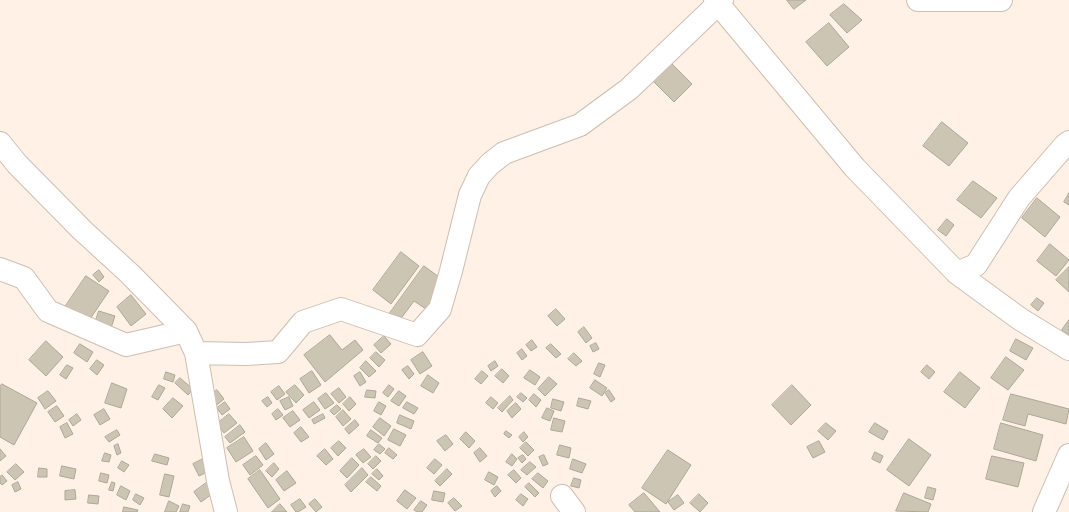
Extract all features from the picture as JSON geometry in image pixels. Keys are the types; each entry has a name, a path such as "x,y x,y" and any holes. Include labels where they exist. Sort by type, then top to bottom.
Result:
{"street":[{"path":"918,0 1001,0"},
{"path":"196,352 246,354 278,352 303,322 341,309 417,335 440,309 451,272 470,195 479,176 490,164 504,153 580,126 629,90 718,1 855,168 958,273 1020,319 1069,349"},
{"path":"958,273 976,265 1019,198 1069,142"},
{"path":"0,143 17,164 82,230 130,274 186,331 196,352 218,481 226,512"},
{"path":"0,268 24,278 48,311 126,345 186,331"},
{"path":"1044,512 1069,455"}],"building":[{"path":"787,0 806,0 794,9"},
{"path":"844,4 862,20 847,33 830,15"},
{"path":"829,23 849,47 827,66 806,42"},
{"path":"668,60 692,84 674,102 650,78"},
{"path":"942,122 968,143 949,166 923,146"},
{"path":"973,181 997,198 981,218 957,200"},
{"path":"1069,193 1069,205 1064,202"},
{"path":"1037,198 1060,217 1045,237 1022,218"},
{"path":"947,219 954,225 946,236 938,230"},
{"path":"1050,244 1069,260 1056,276 1037,261"},
{"path":"401,252 419,266 391,304 373,290"},
{"path":"424,266 446,282 426,309 414,301 399,321 390,313"},
{"path":"1069,267 1069,292 1056,280"},
{"path":"99,270 104,277 99,282 93,275"},
{"path":"86,276 109,291 88,322 65,307"},
{"path":"131,295 146,314 131,326 117,307"},
{"path":"1037,298 1044,303 1038,311 1031,305"},
{"path":"556,309 565,319 557,326 548,316"},
{"path":"99,311 115,316 111,328 95,323"},
{"path":"1069,320 1069,335 1062,330"},
{"path":"584,327 592,338 586,343 578,332"},
{"path":"330,335 342,350 355,340 363,350 325,382 304,355"},
{"path":"384,336 391,344 381,353 374,345"},
{"path":"1016,339 1033,348 1026,360 1010,351"},
{"path":"532,340 537,347 531,351 526,345"},
{"path":"46,341 63,357 46,376 29,360"},
{"path":"596,343 599,349 593,352 590,346"},
{"path":"80,344 93,352 87,362 74,353"},
{"path":"551,344 561,354 556,358 546,348"},
{"path":"522,349 527,356 522,360 517,353"},
{"path":"376,352 385,360 379,367 370,358"},
{"path":"423,352 432,366 420,374 411,360"},
{"path":"574,353 582,361 576,366 568,359"},
{"path":"1006,357 1024,370 1008,390 991,378"},
{"path":"97,360 104,365 97,375 90,369"},
{"path":"366,361 376,371 369,377 360,368"},
{"path":"495,361 498,366 491,371 488,366"},
{"path":"599,363 605,365 600,377 594,374"},
{"path":"67,365 73,368 66,379 60,375"},
{"path":"927,365 935,372 929,379 921,372"},
{"path":"408,366 414,374 409,379 402,370"},
{"path":"502,369 509,376 503,383 495,376"},
{"path":"530,370 540,377 535,385 524,378"},
{"path":"312,371 321,385 309,393 300,379"},
{"path":"482,371 488,376 481,384 475,379"},
{"path":"166,372 175,375 173,382 164,379"},
{"path":"360,372 366,382 360,386 354,376"},
{"path":"960,372 980,388 965,408 944,392"},
{"path":"428,375 439,383 433,393 421,386"},
{"path":"549,377 557,384 545,396 538,389"},
{"path":"180,378 193,389 188,395 175,383"},
{"path":"595,380 607,388 602,396 590,388"},
{"path":"112,383 127,389 121,408 105,403"},
{"path":"2,384 37,403 14,445 0,437 0,387"},
{"path":"159,385 165,388 158,400 152,397"},
{"path":"295,385 304,395 296,403 286,392"},
{"path":"389,385 394,389 388,397 383,393"},
{"path":"792,385 811,405 791,425 772,405"},
{"path":"279,386 285,394 277,400 271,392"},
{"path":"339,388 346,397 339,403 331,394"},
{"path":"217,390 224,399 213,408 206,399"},
{"path":"367,390 376,391 375,398 365,397"},
{"path":"609,390 615,399 611,402 605,393"},
{"path":"48,391 56,401 45,409 38,398"},
{"path":"399,391 406,396 399,406 391,401"},
{"path":"326,393 334,403 325,409 318,399"},
{"path":"521,393 527,398 523,402 517,397"},
{"path":"534,394 541,400 536,407 529,400"},
{"path":"1011,394 1069,409 1066,424 1028,414 1025,426 1003,420"},
{"path":"510,396 513,400 502,412 498,408"},
{"path":"268,397 272,403 267,407 262,401"},
{"path":"289,397 293,406 285,410 280,401"},
{"path":"350,397 356,404 349,411 343,404"},
{"path":"491,397 498,403 493,409 486,403"},
{"path":"173,398 183,406 172,418 163,409"},
{"path":"579,398 591,401 588,409 577,406"},
{"path":"553,399 564,402 561,411 551,408"},
{"path":"225,402 230,409 222,415 217,408"},
{"path":"314,402 320,410 309,418 303,410"},
{"path":"379,402 386,406 381,415 374,411"},
{"path":"407,402 418,408 414,414 403,408"},
{"path":"516,403 521,409 512,418 507,411"},
{"path":"337,405 341,409 334,415 330,411"},
{"path":"57,406 64,416 55,422 48,412"},
{"path":"547,408 554,411 550,421 542,418"},
{"path":"104,409 110,419 100,425 94,415"},
{"path":"278,409 283,415 276,420 272,414"},
{"path":"343,410 351,419 343,426 336,417"},
{"path":"293,411 300,420 290,427 283,418"},
{"path":"77,414 81,420 73,426 69,420"},
{"path":"229,414 237,423 224,433 217,424"},
{"path":"323,414 325,418 314,424 312,420"},
{"path":"400,415 414,421 411,429 397,423"},
{"path":"380,418 391,426 384,436 373,427"},
{"path":"554,418 565,421 562,432 551,430"},
{"path":"355,420 359,425 349,434 345,429"},
{"path":"67,423 73,434 65,438 60,427"},
{"path":"826,423 836,431 828,440 818,431"},
{"path":"875,423 888,431 883,440 869,432"},
{"path":"1001,423 1043,435 1036,461 994,449"},
{"path":"240,425 245,432 230,443 225,437"},
{"path":"301,427 309,437 301,442 294,433"},
{"path":"394,429 406,435 400,446 388,440"},
{"path":"117,430 120,435 109,442 105,437"},
{"path":"371,430 382,438 378,443 367,436"},
{"path":"506,431 512,435 509,438 504,434"},
{"path":"466,432 475,441 469,448 460,439"},
{"path":"524,432 528,437 523,442 519,437"},
{"path":"446,435 453,444 445,451 437,441"},
{"path":"244,437 253,451 236,462 227,448"},
{"path":"909,439 931,455 909,486 887,470"},
{"path":"339,441 346,448 338,456 331,448"},
{"path":"819,441 825,452 813,458 807,447"},
{"path":"526,442 534,450 528,456 520,448"},
{"path":"266,443 274,454 266,460 259,449"},
{"path":"118,444 121,453 117,455 114,446"},
{"path":"379,444 385,449 380,454 374,450"},
{"path":"560,445 571,448 569,458 557,455"},
{"path":"389,448 397,455 393,459 385,453"},
{"path":"480,448 487,456 480,462 474,453"},
{"path":"0,449 6,456 0,461"},
{"path":"325,449 333,459 326,465 317,456"},
{"path":"364,449 371,457 363,463 356,455"},
{"path":"668,450 691,465 666,504 642,488"},
{"path":"875,452 883,456 880,463 872,459"},
{"path":"105,453 111,455 109,462 102,461"},
{"path":"155,454 169,458 167,465 152,461"},
{"path":"512,454 517,459 512,466 506,462"},
{"path":"523,455 526,459 522,463 518,458"},
{"path":"544,455 548,464 543,466 539,457"},
{"path":"256,456 263,465 250,475 243,465"},
{"path":"376,456 381,461 373,469 368,464"},
{"path":"992,456 1024,463 1018,487 986,479"},
{"path":"205,458 211,470 199,476 193,464"},
{"path":"352,458 359,465 347,478 340,471"},
{"path":"435,459 442,465 434,474 427,468"},
{"path":"573,459 586,464 582,473 570,469"},
{"path":"122,461 129,465 124,472 118,468"},
{"path":"530,462 536,467 527,475 521,470"},
{"path":"274,463 279,469 272,477 266,471"},
{"path":"16,464 24,472 15,480 7,472"},
{"path":"62,466 76,469 74,479 60,476"},
{"path":"39,468 47,469 47,477 38,477"},
{"path":"362,468 368,475 351,492 345,485"},
{"path":"377,469 383,476 379,480 372,474"},
{"path":"447,469 452,474 440,486 435,481"},
{"path":"260,470 280,499 268,508 248,479"},
{"path":"514,470 521,478 516,483 508,475"},
{"path":"287,471 296,483 284,491 276,480"},
{"path":"489,472 498,477 494,485 485,480"},
{"path":"101,473 109,475 107,483 99,481"},
{"path":"538,473 548,481 543,488 532,479"},
{"path":"165,474 174,476 169,497 160,495"},
{"path":"2,475 7,481 2,485 0,483 0,477"},
{"path":"371,477 381,486 377,491 366,482"},
{"path":"574,478 581,480 579,488 571,486"},
{"path":"209,481 216,491 201,502 194,492"},
{"path":"18,482 21,489 15,492 12,485"},
{"path":"112,482 115,483 113,491 109,490"},
{"path":"529,483 539,493 535,497 525,487"},
{"path":"121,486 130,491 126,500 117,495"},
{"path":"497,486 501,491 495,497 491,491"},
{"path":"928,487 936,489 933,500 925,498"},
{"path":"75,490 76,499 65,500 65,491"},
{"path":"405,490 416,498 407,509 397,501"},
{"path":"434,491 445,493 443,502 432,500"},
{"path":"644,493 660,512 635,512 629,505"},
{"path":"904,493 931,504 928,512 896,511"},
{"path":"136,494 144,498 140,505 133,500"},
{"path":"521,494 528,499 523,506 516,500"},
{"path":"699,494 708,503 700,512 690,503"},
{"path":"89,495 99,496 98,504 88,503"},
{"path":"678,495 684,503 674,510 668,502"},
{"path":"454,498 462,506 455,511 448,503"},
{"path":"300,499 306,507 296,512 291,505"},
{"path":"315,499 322,507 316,512 309,504"},
{"path":"169,501 179,506 176,512 165,512"},
{"path":"421,501 427,505 422,512 417,512 414,510"},
{"path":"183,504 190,506 188,512 180,512"},
{"path":"280,504 287,512 272,512"},
{"path":"124,507 138,510 137,512 123,512"}]}
